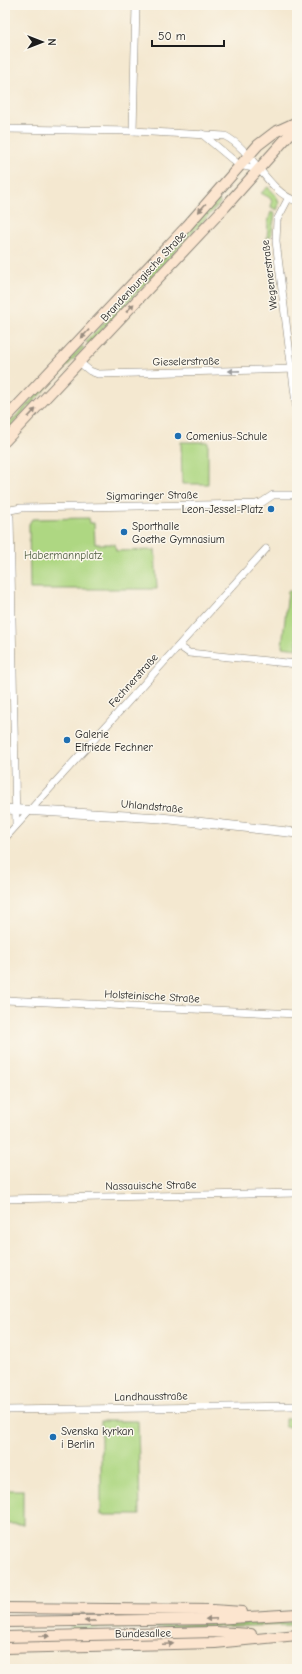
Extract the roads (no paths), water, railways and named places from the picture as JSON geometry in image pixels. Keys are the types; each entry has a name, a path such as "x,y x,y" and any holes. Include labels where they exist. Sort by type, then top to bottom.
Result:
{"main road":[{"name":"Brandenburgische Straße","path":"5,419 187,226 249,155 275,132 297,122"},
{"name":"Brandenburgische Straße","path":"5,441 225,207 297,126"},
{"name":"Bundesallee","path":"5,1608 213,1610 278,1615"},
{"name":"Bundesallee","path":"5,1622 214,1619 297,1614"},
{"name":"Bundesallee","path":"5,1637 216,1632 297,1635"},
{"name":"Bundesallee","path":"5,1648 215,1643 280,1635"}],"street":[{"path":"133,131 136,5"},
{"path":"5,129 133,131 225,136 249,155 258,169 288,199 297,201"},
{"path":"202,134 240,165 258,169"},
{"name":"Wegenerstraße","path":"288,199 277,220 276,241 295,369 297,412"},
{"name":"Gieselerstraße","path":"79,362 90,371 98,374 295,369"},
{"name":"Sigmaringer Straße","path":"5,511 21,508 256,504 261,503 273,495 297,495"},
{"path":"5,511 10,518 16,825"},
{"name":"Fechnerstraße","path":"5,838 266,549"},
{"path":"179,646 189,653 297,664"},
{"name":"Uhlandstraße","path":"5,809 161,818 297,832"},
{"name":"Holsteinische Straße","path":"5,1000 297,1014"},
{"name":"Nassauische Straße","path":"5,1199 297,1193"},
{"name":"Landhausstraße","path":"5,1410 297,1406"}],"place":[{"name":"Comenius-Schule","path":"178,436"},
{"name":"Leon-Jessel-Platz","path":"271,509"},
{"name":"Sporthalle Goethe Gymnasium","path":"124,532"},
{"name":"Galerie Elfriede Fechner","path":"67,740"},
{"name":"Svenska kyrkan i Berlin","path":"53,1437"}],"park label":[{"name":"Habermannplatz","path":"63,555"}]}
